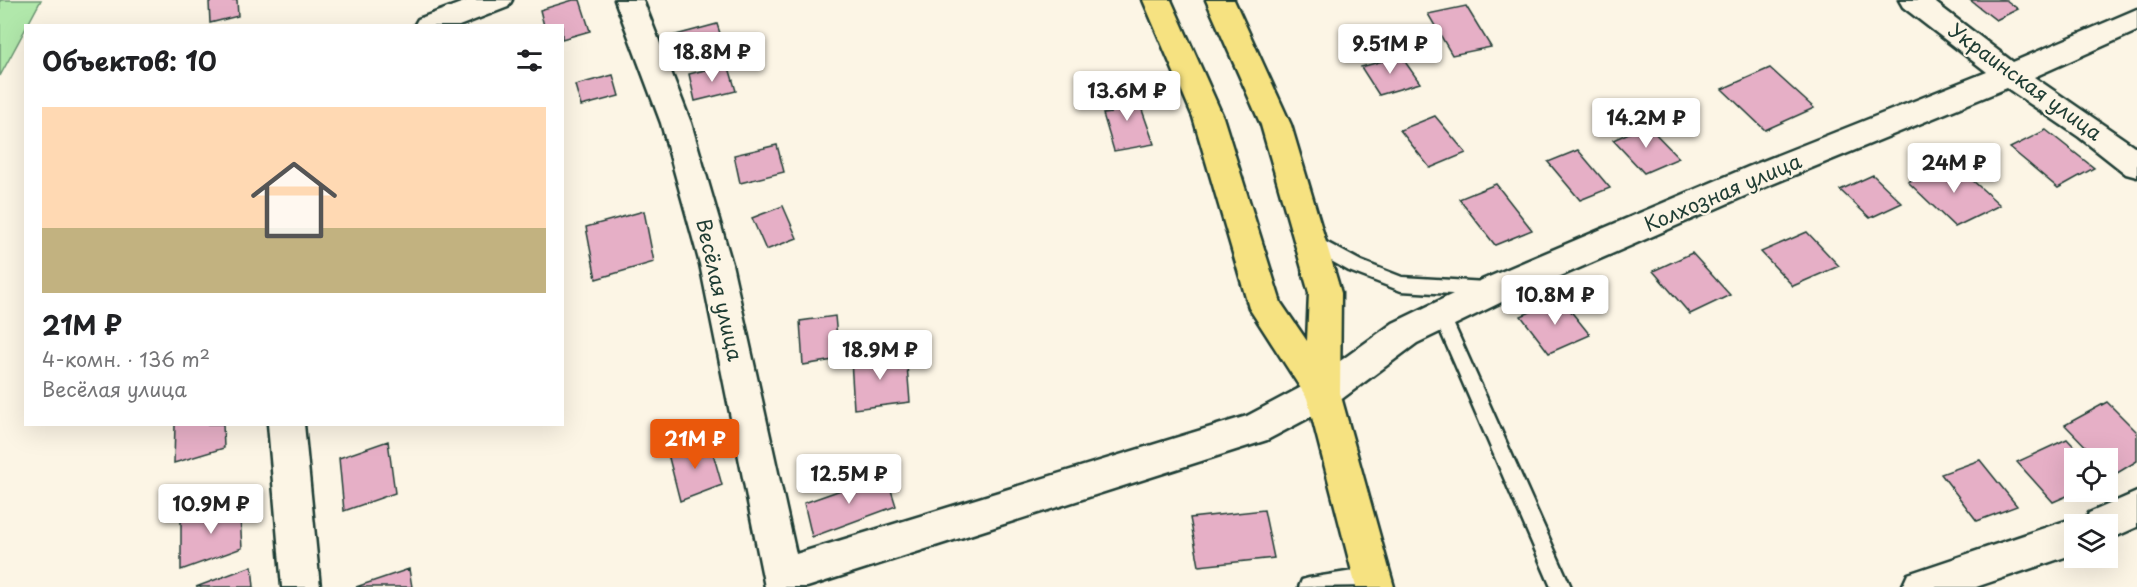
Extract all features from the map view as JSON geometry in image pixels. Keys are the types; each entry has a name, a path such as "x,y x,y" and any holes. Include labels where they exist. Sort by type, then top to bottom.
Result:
{"highway":[{"path":"1157,0 1208,117 1266,308 1323,393"},
{"path":"1220,0 1276,125 1325,293 1323,393 1373,582"}],"street":[{"path":"433,24 498,0"},
{"name":"Весёлая улица","path":"629,0 676,123 716,264 783,582"},
{"name":"Украинская улица","path":"1913,0 2010,75 2090,129 2137,165"},
{"name":"Колхозная улица","path":"783,582 1256,429 1323,393 1406,333 1496,289 1759,176 2010,75 2137,19"},
{"path":"286,426 301,587"},
{"path":"2118,518 2137,509"},
{"path":"1921,587 2064,539"}],"lane":[{"path":"1309,240 1355,266 1401,284 1496,289"},
{"path":"1442,316 1561,587"},
{"path":"1309,587 1373,582"}],"green space":[{"path":"0,0 41,0 28,24 24,24 24,32 0,76"}],"building":[{"path":"237,0 238,16 210,23 209,2"},
{"path":"580,0 590,31 564,38 564,24 544,24 540,10"},
{"path":"1970,0 2006,0 2018,9 1996,20"},
{"path":"1466,6 1491,47 1452,55 1428,14"},
{"path":"717,24 727,55 681,68 672,36"},
{"path":"1401,56 1420,83 1379,95 1361,67"},
{"path":"728,64 736,91 695,101 689,74"},
{"path":"1770,68 1814,108 1765,130 1722,89"},
{"path":"613,75 619,96 581,106 575,85"},
{"path":"1135,90 1154,144 1114,151 1103,114 1111,113 1105,95"},
{"path":"1435,116 1466,153 1430,168 1400,130"},
{"path":"1647,125 1679,158 1644,173 1613,140"},
{"path":"2046,130 2094,168 2058,188 2010,148"},
{"path":"777,145 784,172 740,183 734,155"},
{"path":"1578,150 1610,188 1580,200 1548,162"},
{"path":"1951,161 2000,205 1955,227 1908,182"},
{"path":"1873,175 1902,203 1870,218 1840,190"},
{"path":"1496,184 1532,230 1495,245 1459,199"},
{"path":"783,206 797,238 766,250 752,218"},
{"path":"644,211 654,262 596,279 586,227"},
{"path":"1807,232 1839,266 1793,286 1761,252"},
{"path":"1692,253 1730,295 1690,314 1653,271"},
{"path":"1561,299 1590,335 1549,353 1521,316"},
{"path":"835,316 839,359 803,365 800,321"},
{"path":"906,353 910,402 854,409 851,360"},
{"path":"2107,402 2137,432 2137,461 2118,473 2118,448 2087,448 2065,425"},
{"path":"175,426 223,426 224,448 174,463"},
{"path":"709,439 722,485 680,501 668,454"},
{"path":"2067,439 2076,448 2064,448 2064,497 2053,502 2017,462"},
{"path":"388,441 395,493 344,511 339,458"},
{"path":"1980,460 2017,506 1977,521 1941,474"},
{"path":"886,474 896,506 812,537 804,503"},
{"path":"239,500 242,548 181,570 181,521"},
{"path":"1264,510 1274,558 1199,566 1190,518"},
{"path":"252,566 254,587 196,587"},
{"path":"409,569 412,587 356,587"}]}
